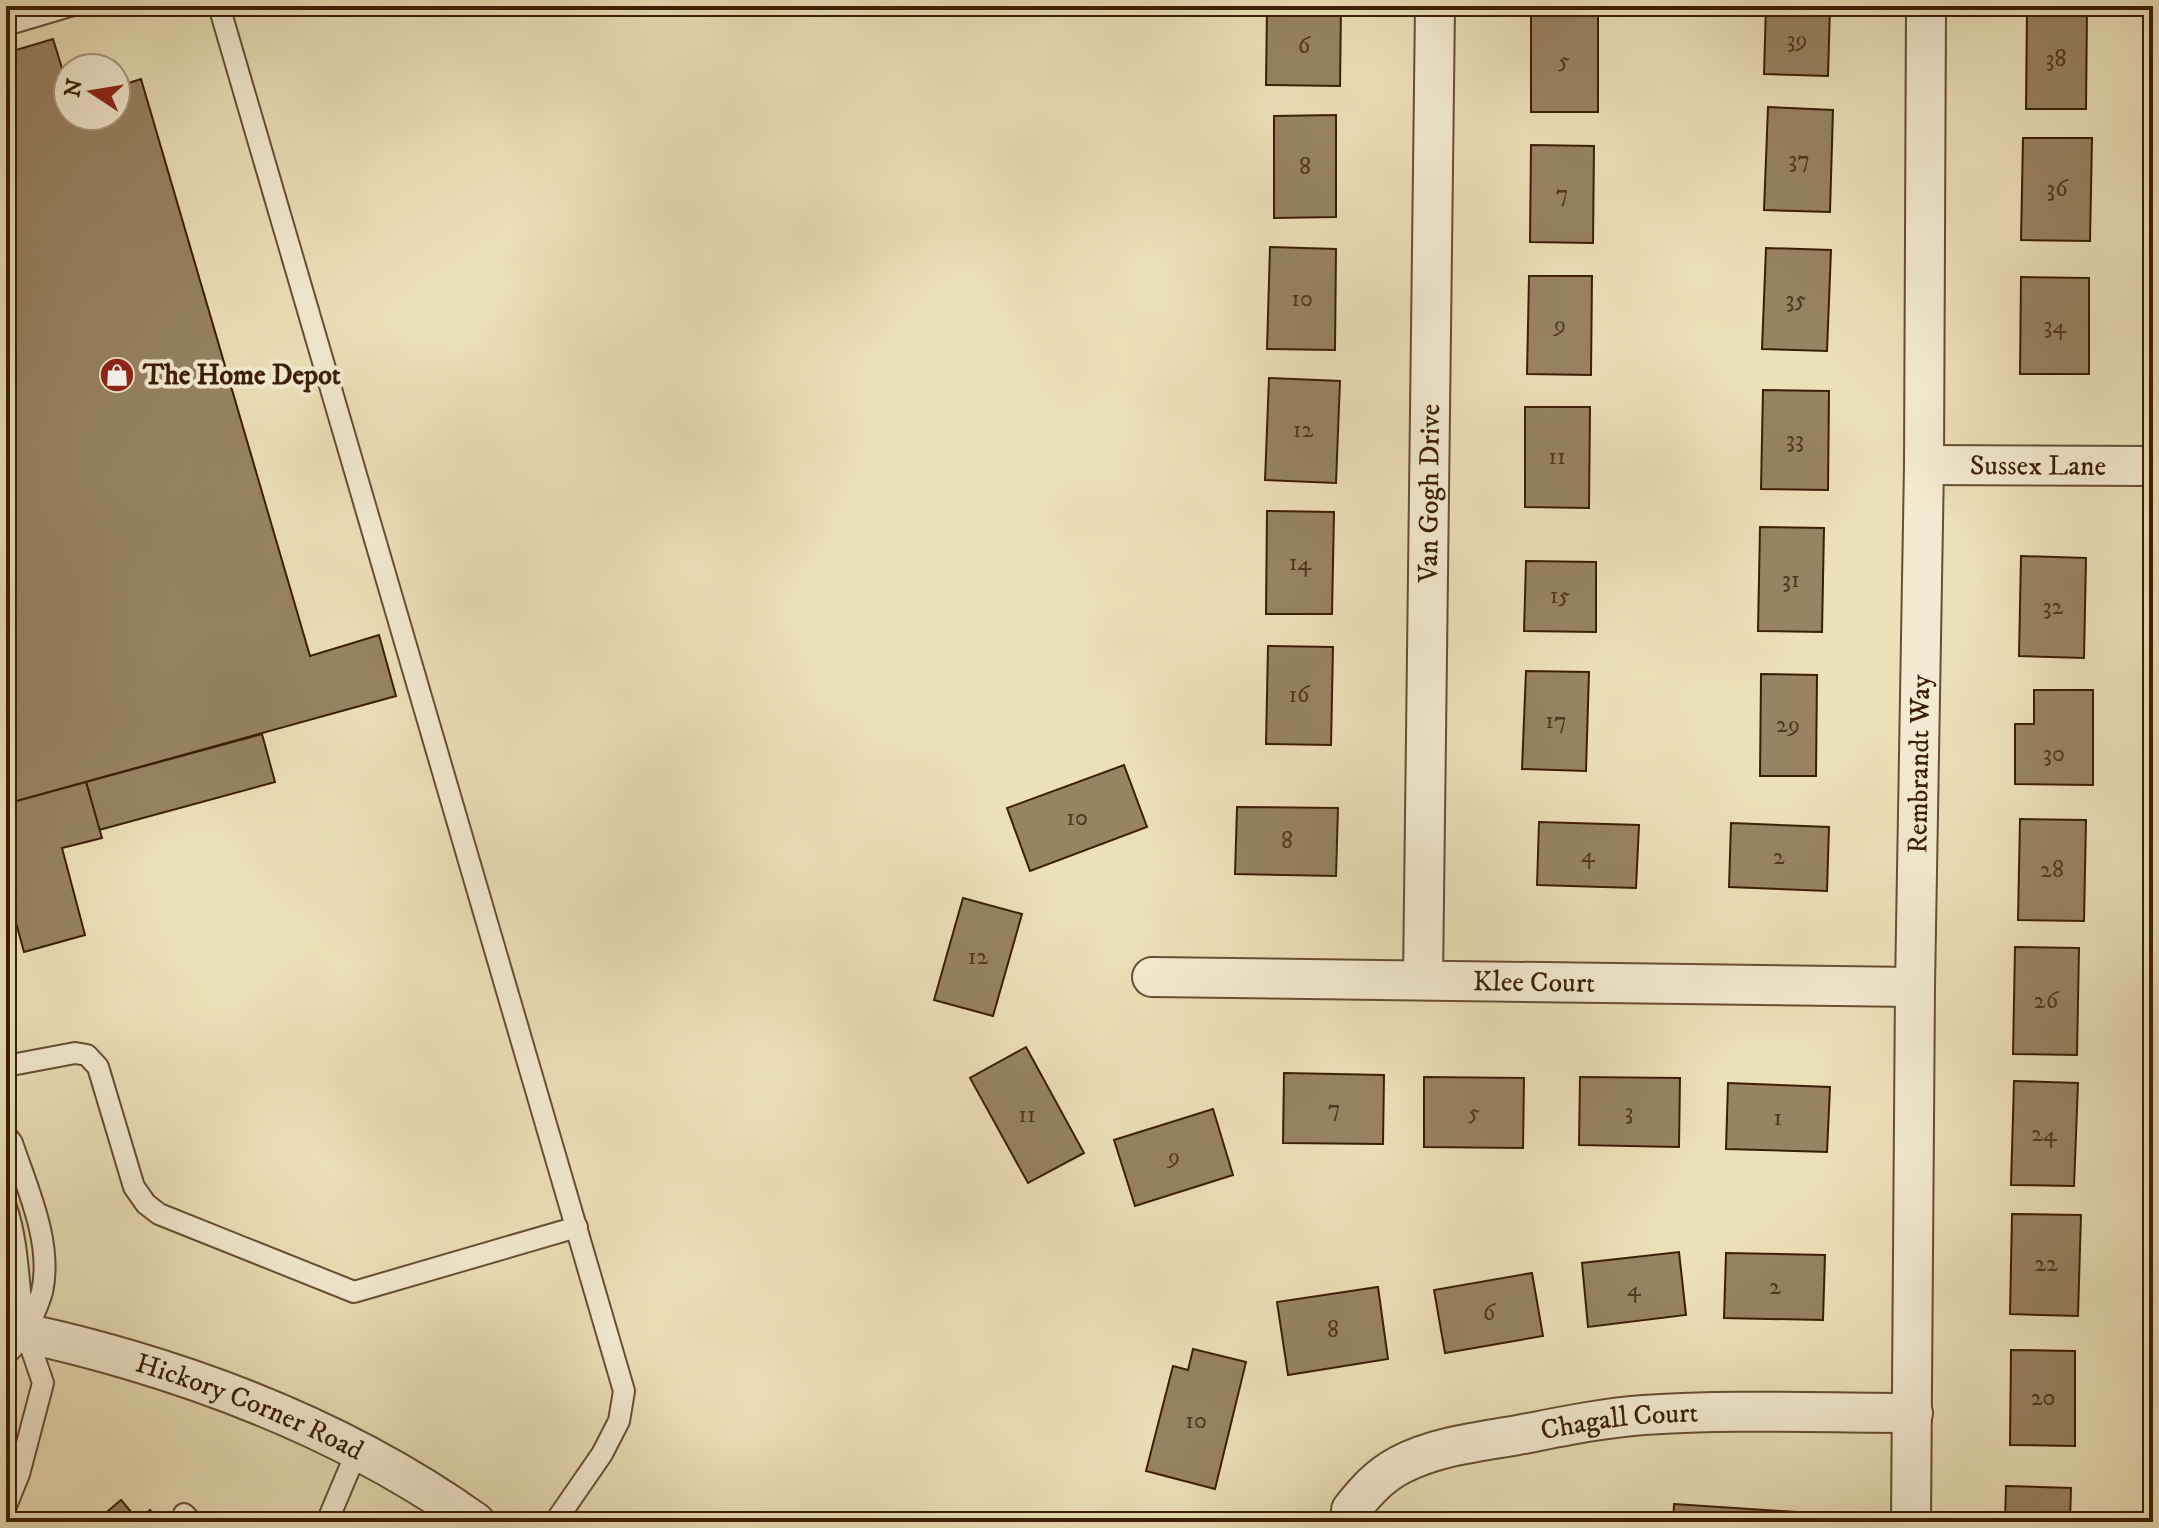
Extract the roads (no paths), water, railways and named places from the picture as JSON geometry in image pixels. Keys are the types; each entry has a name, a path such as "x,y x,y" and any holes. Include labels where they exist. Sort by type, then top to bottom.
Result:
{"street":[{"name":"Van Gogh Drive","path":"1423,979 1435,6"},
{"name":"Rembrandt Way","path":"1911,1522 1915,987 1924,465 1926,6"},
{"name":"Sussex Lane","path":"1924,465 2153,466"},
{"name":"Klee Court","path":"1152,977 1915,987"},
{"name":"Hickory Corner Road","path":"13,1340 175,1373 266,1406 357,1451 425,1489 475,1522"},
{"name":"Chagall Court","path":"1351,1510 1379,1479 1423,1455 1447,1447 1551,1429 1665,1414 1913,1413"}],"lane":[{"path":"219,6 624,1391 619,1421 602,1454 555,1522"},
{"path":"6,25 63,7"},
{"path":"6,1066 75,1053 87,1055 98,1067 134,1187 146,1204 159,1214 354,1292 577,1227"},
{"path":"6,1135 12,1143 42,1239 44,1263 42,1291 13,1340"},
{"path":"6,1207 20,1271 13,1340 43,1383 19,1474 6,1506"},
{"path":"327,1522 357,1451"}],"place":[{"name":"The Home Depot","path":"117,375"}]}
